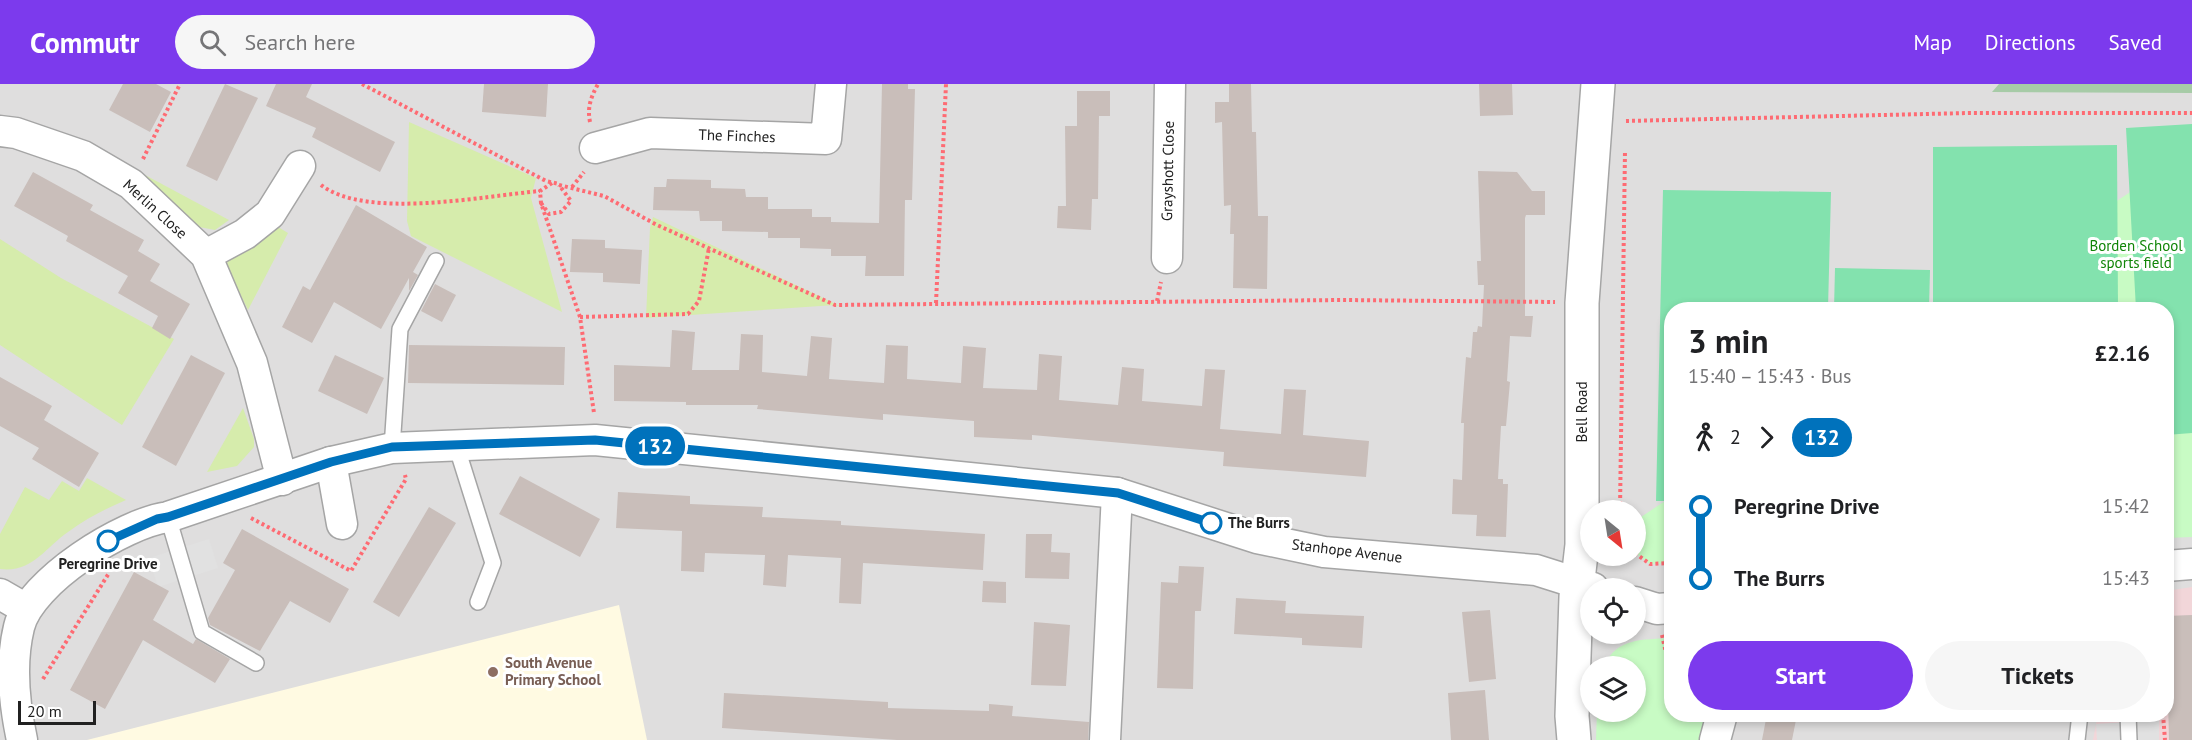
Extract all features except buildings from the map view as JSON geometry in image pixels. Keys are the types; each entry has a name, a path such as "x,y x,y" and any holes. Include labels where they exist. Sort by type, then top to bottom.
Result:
{"street":[{"name":"The Finches","path":"595,148 650,133 826,139 831,84"},
{"name":"Grayshott Close","path":"1167,258 1170,84"},
{"name":"Bell Road","path":"1586,578 1582,303 1598,84"},
{"name":"Merlin Close","path":"0,131 16,133 83,156 131,184 206,255 252,363 282,480"},
{"path":"206,255 245,234 270,214 300,166"},
{"name":"Stanhope Avenue","path":"22,736 14,693 15,654 19,626 26,609 64,569 108,541 157,519 282,480 331,462 392,447 595,440 1118,493 1257,538 1324,552 1536,570 1580,584"},
{"path":"331,462 340,525"},
{"path":"1105,740 1118,493"},
{"path":"2174,565 2192,564"},
{"name":"Bell Road","path":"1574,740 1572,716 1576,597 1580,593"},
{"path":"0,594 26,609"},
{"path":"1715,740 1715,730 1718,722"}],"lane":[{"path":"392,447 400,329 436,261"},
{"path":"456,445 493,563 478,602"},
{"path":"168,517 202,632 256,663"},
{"path":"2077,740 2079,722"},
{"path":"2128,722 2129,740"}],"path":[{"path":"131,184 180,84"},
{"path":"362,84 550,182 562,184 558,185"},
{"path":"369,84 371,90"},
{"path":"936,303 946,84"},
{"path":"1625,133 1626,112"},
{"path":"1626,121 1958,113 2192,113"},
{"path":"1620,500 1625,145"},
{"path":"300,166 323,187 342,198 386,205 540,191 550,182"},
{"path":"558,185 604,196 657,225 835,305 1342,300 1582,303"},
{"path":"541,203 549,213 561,212 571,201 558,185"},
{"path":"540,191 541,203 580,316 595,416"},
{"path":"580,316 688,314 699,301 709,248"},
{"path":"14,693 38,686 117,561 108,541"},
{"path":"1646,561 1650,564 1664,563"},
{"path":"1654,606 1664,647"},
{"path":"2164,722 2165,740"}],"shaded area":[{"path":"0,84 2192,84 2192,740 0,740"},
{"path":"209,539 218,568 158,587 149,558"},
{"path":"2192,587 2192,740 2093,740 2096,722 2174,722 2174,590"},
{"name":"South Avenue Primary School","path":"619,605 647,740 87,740"},
{"path":"2159,722 2159,740 2097,740 2096,724"}],"green space":[{"path":"1999,84 2192,84 2192,93 1992,92"},
{"path":"409,122 536,178 531,198 562,312 411,236 407,221"},
{"path":"2192,124 2192,433 2174,434 2174,302 2136,302 2126,128"},
{"path":"2117,145 2118,302 1933,302 1933,147"},
{"name":"Borden School sports field","path":"2192,151 2192,537 2174,538 2174,302 1965,302"},
{"path":"132,168 229,220 215,230 194,226"},
{"path":"1663,190 1831,192 1828,302 1664,302 1664,501 1656,501"},
{"path":"653,217 844,308 835,305 646,318 650,228"},
{"path":"278,227 288,233 248,310 226,265 231,255"},
{"path":"0,239 61,278 174,339 122,425 0,345"},
{"path":"1835,268 1930,270 1929,302 1834,302"},
{"path":"243,408 254,439 254,447 237,466 207,472"},
{"path":"87,478 126,500 75,527 30,563 11,569 0,569 0,534 25,487 49,500 62,481 79,491"},
{"path":"1664,502 1664,563 1650,564 1646,561 1646,514"},
{"path":"1664,638 1664,722 1711,722 1705,740 1596,740 1597,722 1646,722 1646,656 1610,656 1624,645 1646,644 1646,640"}],"bus line":[{"name":"132","path":"108,541 157,519 282,480 331,462 392,447 595,440 1118,493 1211,523"}],"place":[{"name":"The Burrs","path":"1211,523"},
{"name":"Peregrine Drive","path":"108,541"},
{"name":"South Avenue Primary School","path":"493,672"}]}
